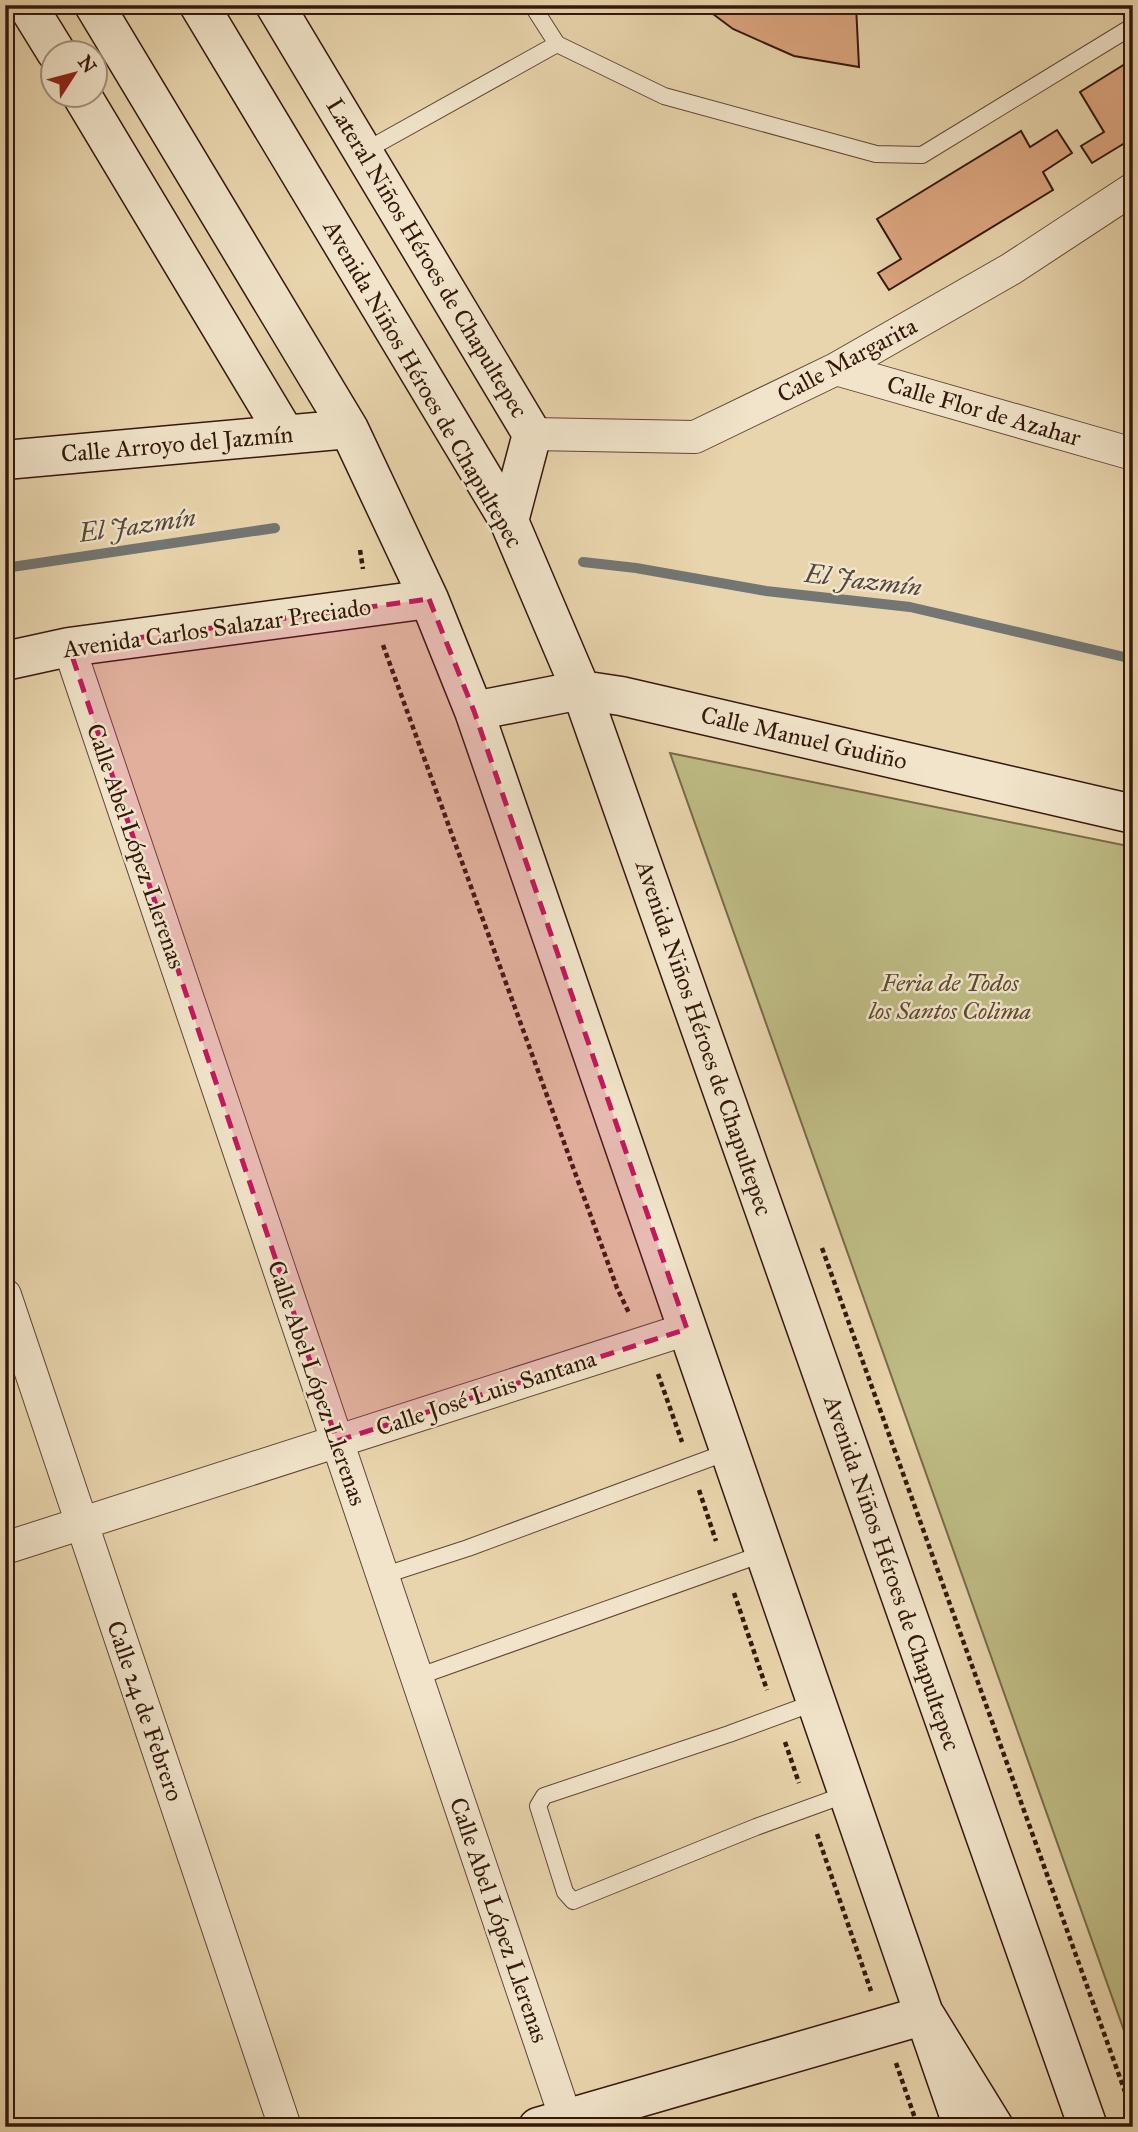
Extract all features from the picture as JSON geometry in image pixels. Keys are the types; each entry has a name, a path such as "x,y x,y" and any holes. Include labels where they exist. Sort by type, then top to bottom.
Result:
{"main road":[{"path":"27,5 47,38"},
{"path":"94,5 349,429 429,599 474,711 963,2127"},
{"name":"Avenida Niños Héroes de Chapultepec","path":"199,5 509,521 581,690 1088,2127"},
{"name":"Lateral Niños Héroes de Chapultepec","path":"275,5 532,434 509,521"},
{"path":"89,108 285,434"},
{"name":"Calle Arroyo del Jazmín","path":"5,460 349,429"},
{"name":"Avenida Carlos Salazar Preciado","path":"5,662 69,647 429,599"},
{"name":"Calle Manuel Gudiño","path":"474,711 581,690 621,696 1133,814"},
{"path":"552,2123 925,2015"},
{"path":"925,2015 994,2127"}],"street":[{"name":"Calle Margarita","path":"532,434 695,437 836,369 1011,269 1133,189"},
{"name":"Calle Flor de Azahar","path":"836,369 1133,454"},
{"name":"Calle Abel López Llerenas","path":"69,647 417,1677 552,2123"},
{"name":"Calle 24 de Febrero","path":"5,1295 285,2127"},
{"name":"Calle José Luis Santana","path":"5,1548 687,1329"}],"lane":[{"path":"532,5 556,44 664,96 876,154 922,155 1133,26"},
{"path":"363,152 556,44"},
{"path":"382,1576 468,1548 730,1451"},
{"path":"417,1677 765,1553"},
{"path":"817,1702 544,1797 538,1806 565,1892 573,1901 756,1827 848,1794"}],"path":[{"path":"359,539 369,607 617,1288 653,1360 918,2127"}],"highlighted area":[{"path":"429,599 474,711 687,1329 337,1441 69,647"}],"green space":[{"name":"Feria de Todos los Santos Colima","path":"670,753 1133,847 1133,2056"}],"building":[{"path":"701,5 856,5 859,67 794,56 733,29"},
{"path":"1133,59 1133,138 1092,163 1081,146 1104,132 1080,92"},
{"path":"1057,130 1072,153 1043,172 1053,190 889,290 878,273 901,259 877,219 1021,131 1030,147"}],"waterway":[{"name":"El Jazmín","path":"5,568 275,528"},
{"name":"El Jazmín","path":"583,562 636,568 766,591 910,607 1133,659"}]}
